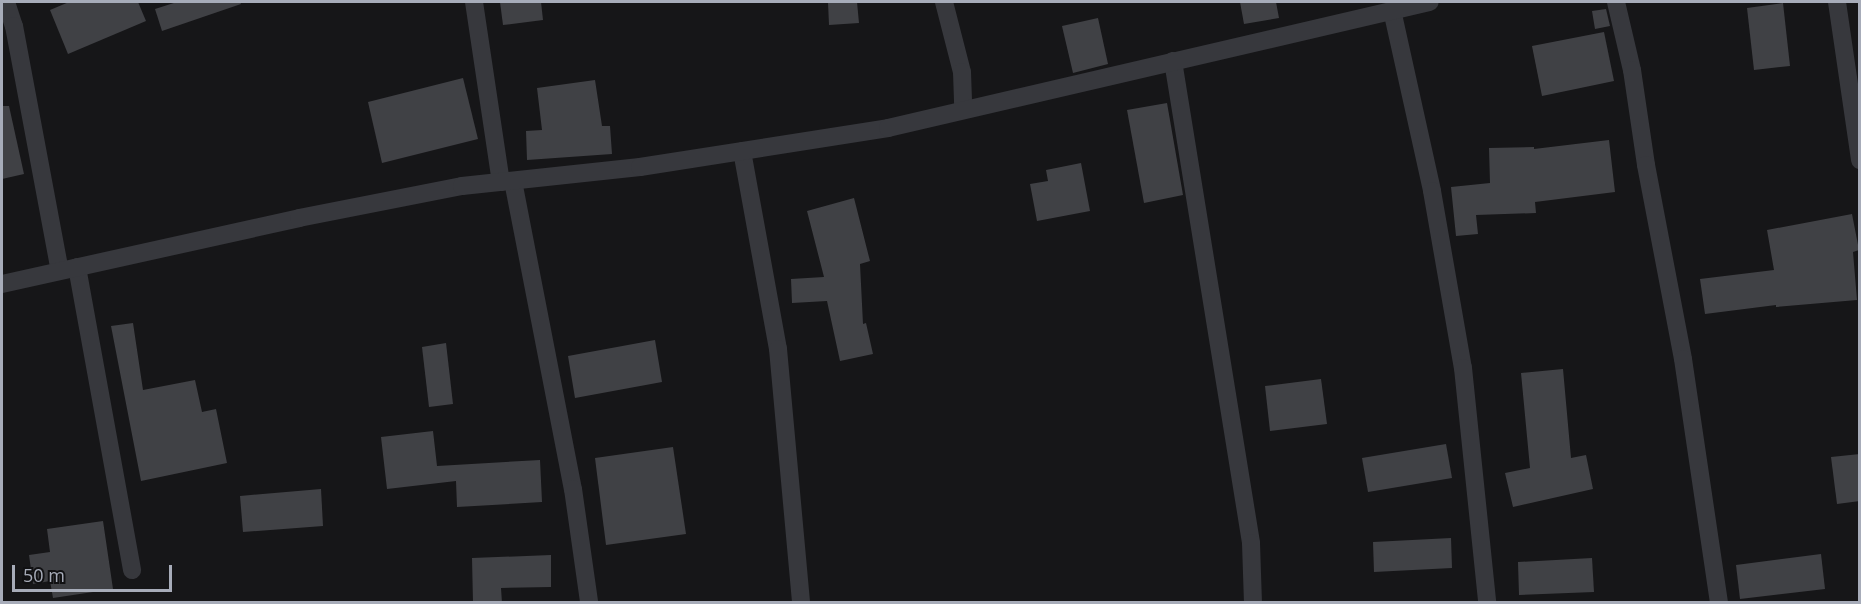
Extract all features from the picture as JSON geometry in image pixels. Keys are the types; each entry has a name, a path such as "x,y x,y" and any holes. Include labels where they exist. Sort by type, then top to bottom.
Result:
{"street":[{"path":"6,2 14,26 69,269 132,570"},
{"path":"474,2 507,181 573,489 589,603"},
{"path":"944,2 962,72 963,110"},
{"path":"2,284 299,218 462,186 640,167 888,128 1430,2"},
{"path":"1616,2 1632,70 1646,165 1683,359 1719,603"},
{"path":"1837,2 1860,160"},
{"path":"1392,10 1432,191 1463,368 1487,603"},
{"path":"1173,61 1251,543 1253,603"},
{"path":"742,151 778,349 801,603"}],"building":[{"path":"69,2 138,2 146,21 68,54 50,10"},
{"path":"177,2 240,2 241,4 162,31 155,9"},
{"path":"500,2 541,2 543,20 503,25"},
{"path":"828,2 857,2 859,23 829,25"},
{"path":"1240,2 1276,2 1279,18 1244,24"},
{"path":"1783,3 1790,66 1754,70 1747,8"},
{"path":"1606,9 1610,26 1595,29 1592,11"},
{"path":"1098,18 1108,64 1073,73 1062,26"},
{"path":"1604,32 1614,81 1542,96 1532,46"},
{"path":"463,78 478,139 382,163 368,102"},
{"path":"595,80 602,126 610,126 612,154 527,160 526,131 542,130 537,88"},
{"path":"1167,103 1183,195 1144,203 1127,110"},
{"path":"2,106 9,106 24,174 2,179"},
{"path":"1609,140 1615,192 1535,202 1536,213 1476,215 1478,234 1456,236 1451,187 1490,183 1489,148 1534,147 1534,149"},
{"path":"1081,163 1090,211 1037,221 1030,184 1048,181 1046,170"},
{"path":"854,198 870,261 860,264 863,324 866,323 873,354 840,361 827,301 792,303 791,279 824,277 807,211"},
{"path":"1852,214 1859,250 1853,252 1857,300 1776,307 1776,305 1705,314 1700,279 1774,270 1767,230"},
{"path":"133,323 143,390 195,380 202,412 216,409 227,463 141,481 111,326"},
{"path":"655,340 662,382 575,398 568,356"},
{"path":"446,343 453,404 429,407 422,347"},
{"path":"1563,369 1571,458 1586,455 1593,489 1513,507 1505,473 1530,468 1521,373"},
{"path":"1321,379 1327,424 1270,431 1265,386"},
{"path":"433,431 437,466 540,460 542,502 457,507 456,481 387,489 381,437"},
{"path":"1446,444 1452,478 1368,492 1362,458"},
{"path":"673,447 686,534 606,545 595,458"},
{"path":"1860,454 1860,501 1837,504 1831,457"},
{"path":"321,489 323,526 243,532 240,496"},
{"path":"103,521 113,589 53,598 50,581 33,584 29,555 50,552 47,529"},
{"path":"1451,538 1452,568 1374,572 1373,542"},
{"path":"1821,554 1825,589 1740,599 1736,565"},
{"path":"551,555 551,587 501,588 502,603 473,603 472,558"},
{"path":"1592,558 1594,592 1519,595 1518,562"}]}
